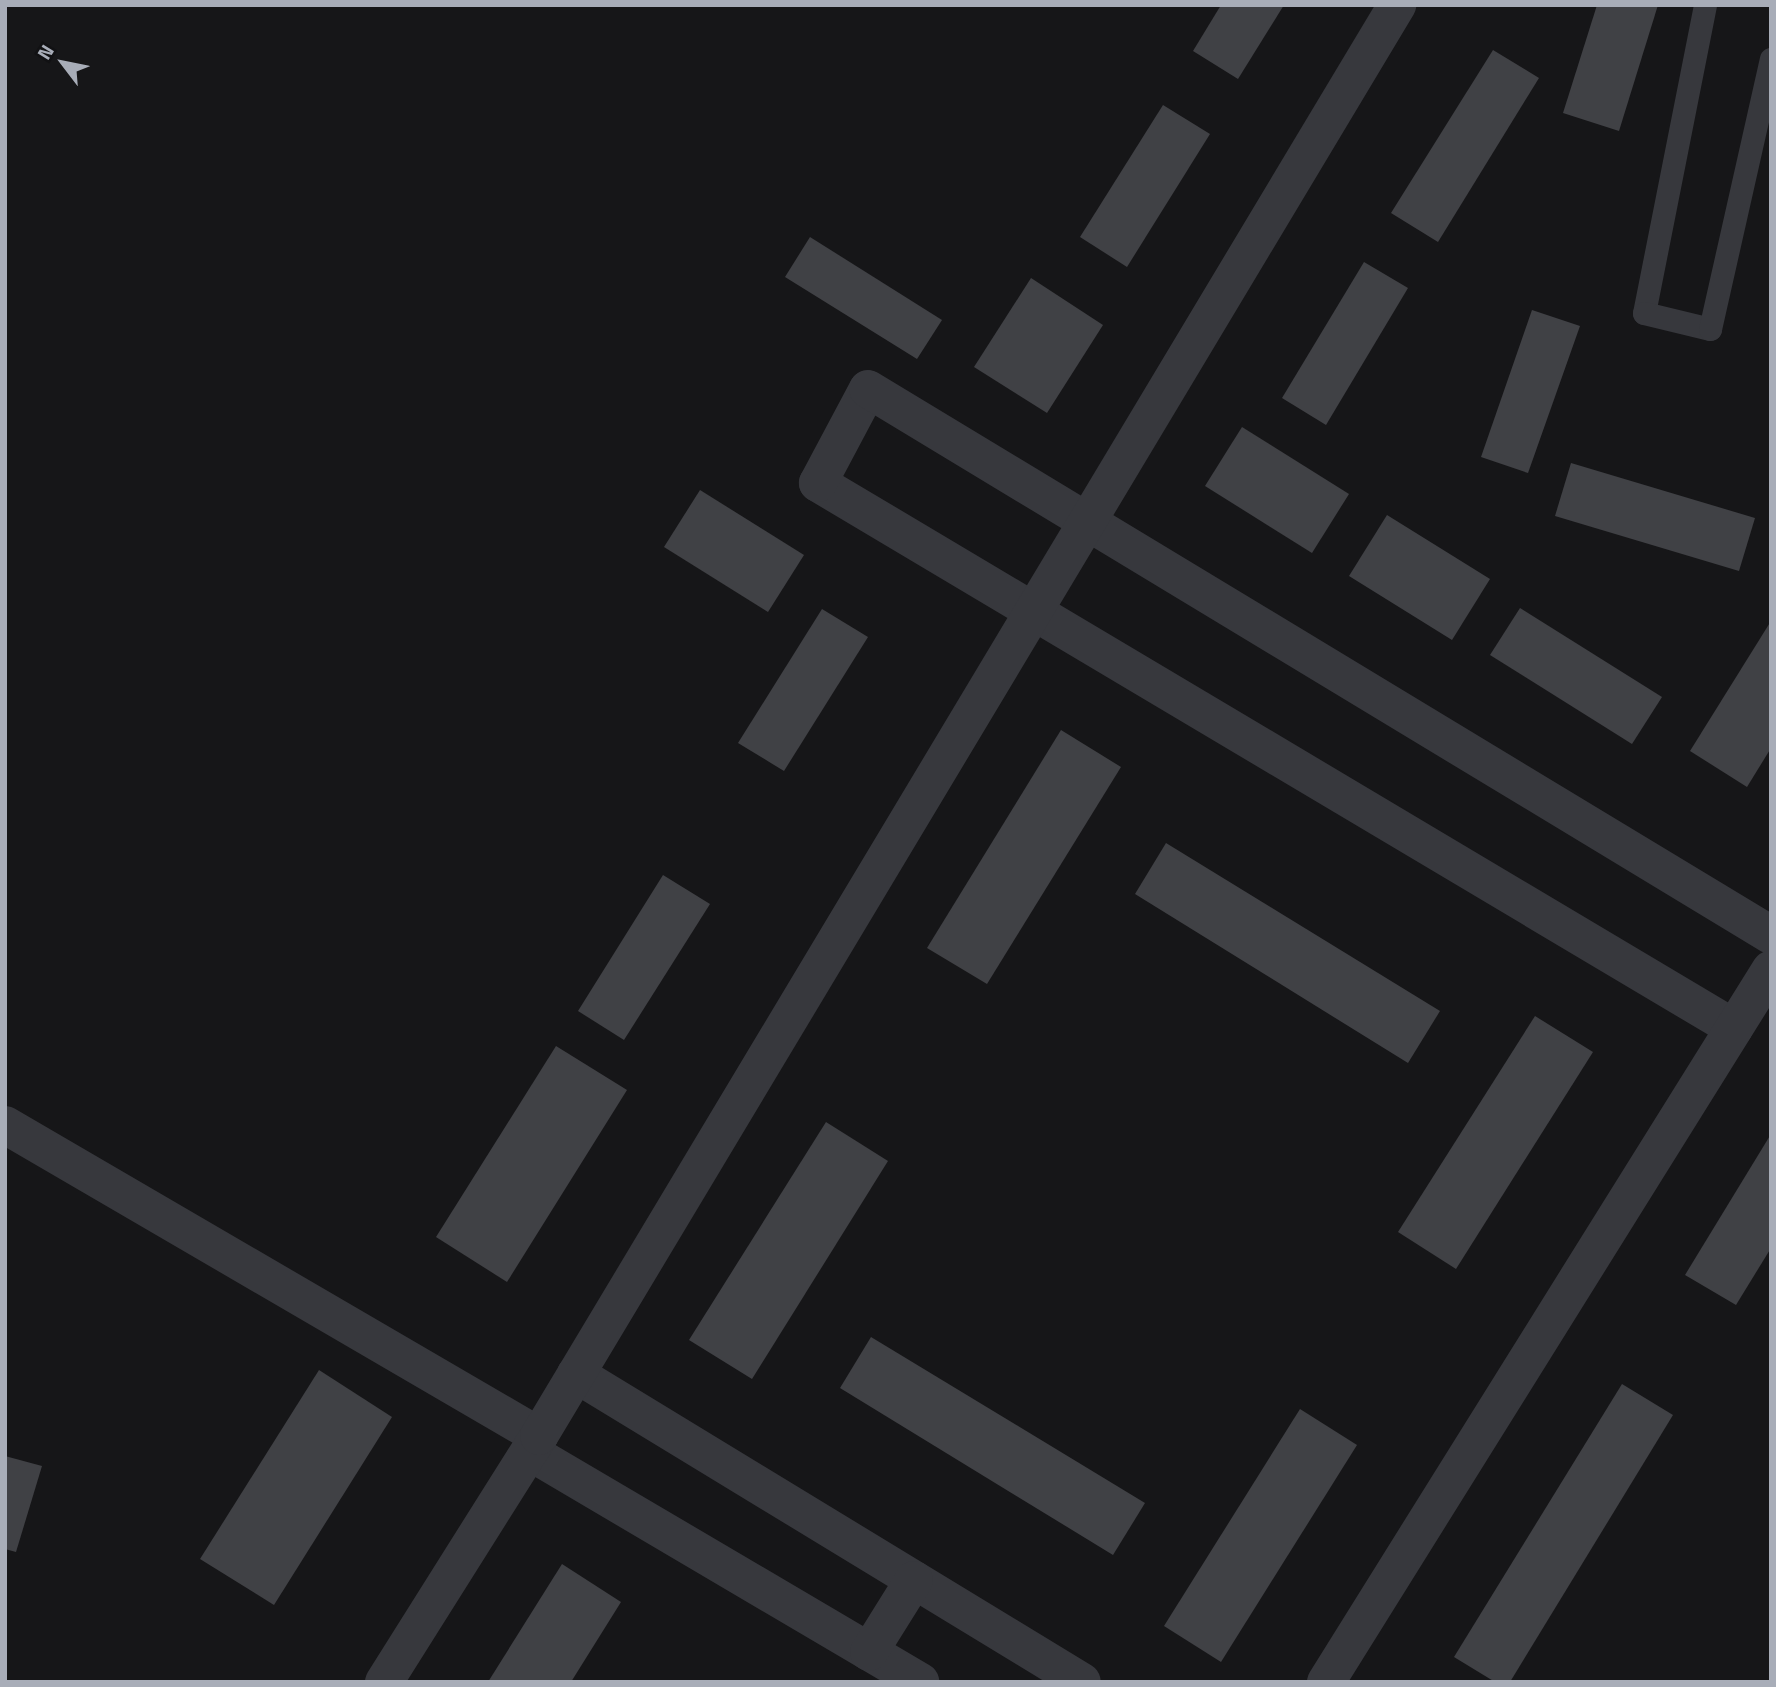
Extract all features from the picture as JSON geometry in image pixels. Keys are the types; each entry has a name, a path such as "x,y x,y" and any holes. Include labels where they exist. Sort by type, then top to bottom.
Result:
{"street":[{"path":"384,1682 534,1444 1397,5"},
{"path":"1734,1028 818,483 868,389 1087,525 1771,935"},
{"path":"1326,1682 1771,969"},
{"path":"5,1125 534,1444 920,1682"},
{"path":"576,1374 1082,1682"},
{"path":"869,1652 915,1580"}],"lane":[{"path":"1706,5 1644,313 1710,329 1771,59"}],"building":[{"path":"1221,5 1284,5 1238,79 1193,51"},
{"path":"1597,5 1658,5 1619,131 1563,113"},
{"path":"1493,50 1539,78 1438,242 1391,213"},
{"path":"1163,105 1210,134 1127,267 1080,237"},
{"path":"810,237 942,320 917,359 785,277"},
{"path":"1364,262 1408,288 1326,425 1282,398"},
{"path":"1031,278 1103,325 1047,413 974,367"},
{"path":"1532,310 1580,326 1528,473 1481,457"},
{"path":"1242,427 1349,494 1312,553 1205,486"},
{"path":"1571,463 1755,518 1739,571 1555,516"},
{"path":"700,490 804,555 768,612 664,547"},
{"path":"1387,515 1490,579 1452,640 1349,576"},
{"path":"1520,608 1662,697 1632,744 1490,655"},
{"path":"822,609 868,637 784,771 738,743"},
{"path":"1771,621 1771,748 1747,787 1690,751"},
{"path":"1061,730 1121,767 987,984 927,948"},
{"path":"1166,843 1440,1011 1408,1063 1135,894"},
{"path":"663,875 710,904 624,1040 578,1011"},
{"path":"1535,1016 1593,1052 1456,1269 1398,1232"},
{"path":"556,1046 627,1090 507,1282 436,1237"},
{"path":"826,1122 888,1161 752,1379 689,1340"},
{"path":"1771,1134 1771,1248 1736,1305 1685,1275"},
{"path":"871,1337 1145,1503 1113,1555 840,1388"},
{"path":"319,1370 392,1417 274,1605 200,1559"},
{"path":"1622,1384 1673,1415 1510,1682 1495,1682 1454,1657"},
{"path":"1300,1409 1357,1445 1221,1662 1164,1626"},
{"path":"5,1456 42,1466 16,1552 5,1549"},
{"path":"562,1564 621,1602 571,1682 488,1682"}]}
